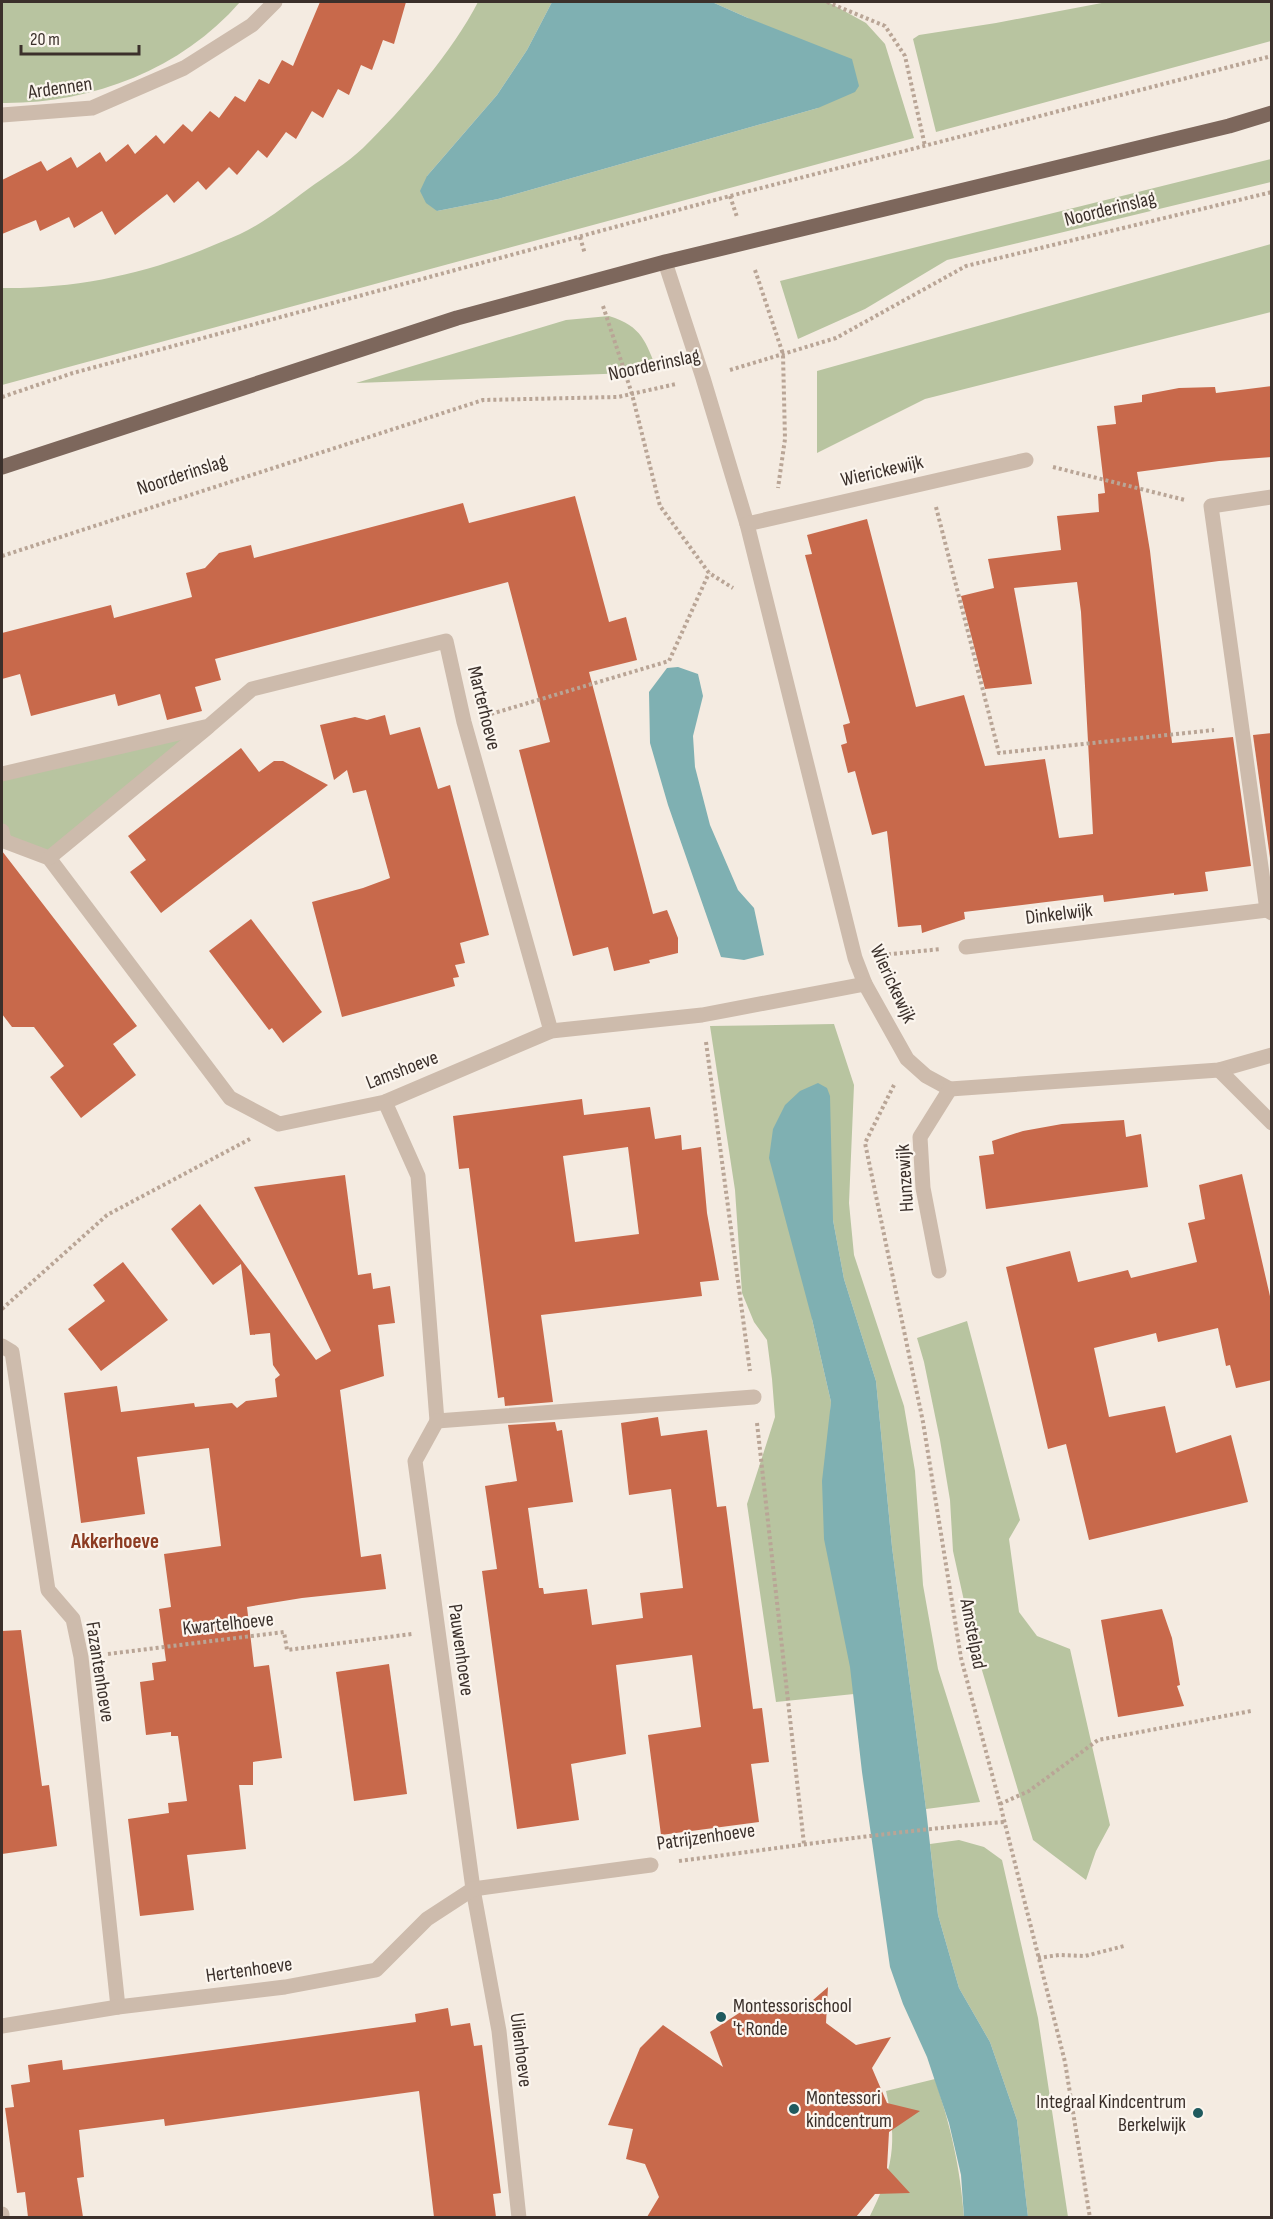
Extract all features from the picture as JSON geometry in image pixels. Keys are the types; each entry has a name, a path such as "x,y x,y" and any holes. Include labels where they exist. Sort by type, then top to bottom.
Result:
{"main road":[{"path":"2,467 457,318 665,262 1229,126 1272,113"}],"street":[{"name":"Ardennen","path":"2,115 92,108 184,68 252,25 275,2"},
{"name":"Wierickewijk","path":"665,262 747,524 855,958 865,984 907,1059 926,1076 950,1089"},
{"name":"Wierickewijk","path":"747,524 1026,460"},
{"path":"1211,506 1272,497"},
{"name":"Dinkelwijk","path":"966,946 1269,912 1264,838 1242,728 1211,506"},
{"name":"Marterhoeve","path":"49,858 252,689 446,641 464,722 551,1031"},
{"name":"Marterhoeve","path":"2,774 209,726"},
{"path":"2,831 4,841 49,858 230,1098 279,1124"},
{"name":"Lamshoeve","path":"279,1124 385,1102 551,1031 702,1015 865,984"},
{"path":"950,1089 1219,1070 1272,1055"},
{"path":"1219,1070 1272,1123"},
{"name":"Hunzewijk","path":"939,1271 923,1188 920,1137 950,1089"},
{"path":"385,1102 418,1176 437,1421 754,1397"},
{"name":"Fazantenhoeve","path":"7,1349 48,1590 73,1619 81,1657 118,2007"},
{"name":"Pauwenhoeve","path":"437,1421 415,1461 436,1631 473,1889"},
{"name":"Patrijzenhoeve","path":"473,1889 651,1865"},
{"name":"Hertenhoeve","path":"2,2026 118,2007 285,1987 376,1970 427,1919 473,1889"},
{"name":"Uilenhoeve","path":"473,1889 499,2031 519,2217"}],"path":[{"path":"827,2 885,26 905,56 925,146"},
{"path":"2,398 73,374 730,196 1272,56"},
{"name":"Noorderinslag","path":"2,556 483,399 618,397 703,378 836,338 966,266 1272,192"},
{"path":"1026,460 1211,506"},
{"path":"929,482 999,753 1242,728"},
{"path":"464,722 669,661 709,573"},
{"path":"855,958 966,946"},
{"path":"702,1015 754,1397 804,1844"},
{"name":"Amstelpad","path":"907,1059 865,1143 922,1422 961,1658 1065,2062 1090,2217"},
{"path":"2,1309 107,1215 279,1124"},
{"name":"Kwartelhoeve","path":"81,1657 284,1632 287,1650 436,1631"},
{"path":"1000,1804 1029,1791 1098,1740 1251,1711"},
{"name":"Patrijzenhoeve","path":"651,1865 826,1841 1004,1822"},
{"path":"1038,1958 1059,1954 1085,1956 1124,1946"}],"green space":[{"path":"2,2 240,2 190,47 132,78 68,97 35,102 2,103"},
{"path":"478,2 552,2 527,50 497,95 427,176 437,211 498,199 818,108 748,18 712,2 828,2 866,23 885,44 914,138 2,385 2,288 56,286 137,272 189,255 256,226 343,164 378,133 441,59 468,21"},
{"path":"1107,2 1271,2 1271,41 936,132 913,39 919,35"},
{"path":"1271,159 1271,182 947,260 865,309 798,339 780,281"},
{"path":"1271,244 1271,312 925,399 817,453 817,371"},
{"path":"609,316 636,330 646,344 658,372 356,383 566,320"},
{"path":"209,726 49,858 2,831 2,774"},
{"path":"834,1024 854,1085 849,1203 854,1255 904,1406 915,1471 923,1585 938,1669 980,1802 926,1809 892,1547 876,1381 844,1279 833,1220 812,1319 831,1402 829,1432 854,1694 776,1702 747,1504 775,1417 772,1379 767,1340 754,1322 742,1293 735,1190 710,1026"},
{"path":"967,1321 1020,1520 1009,1539 1019,1612 1037,1636 1070,1649 1110,1825 1096,1851 1086,1880 1033,1840 972,1637 953,1551 950,1500 940,1440 917,1338"},
{"path":"959,1840 984,1847 1002,1860 1038,2018 1068,2217 1028,2217 1017,2120 990,2042 959,1988 938,1915 930,1844"},
{"path":"935,2079 954,2147 964,2217 869,2218 883,2185 891,2156 892,2126 886,2091"}],"water":[{"path":"552,2 712,2 852,59 859,86 855,92 818,108 498,199 437,211 426,203 420,191 427,176 497,95 527,50"},
{"path":"678,667 698,674 703,696 693,736 695,767 710,825 738,890 754,908 764,955 744,960 721,957 668,805 650,743 649,692 667,668"},
{"path":"818,1083 827,1088 830,1096 833,1220 844,1279 876,1381 892,1547 938,1915 959,1988 990,2042 1017,2120 1028,2217 964,2217 961,2175 949,2123 927,2057 903,2004 890,1967 862,1772 850,1667 824,1539 822,1481 831,1402 812,1319 769,1158 773,1129 785,1105 800,1091"}],"building":[{"path":"320,2 406,2 394,44 383,40 372,70 361,65 349,95 338,89 323,118 312,111 296,139 286,132 267,158 258,150 237,175 229,167 206,190 198,181 174,203 167,194 115,235 102,211 74,228 69,217 40,231 36,220 2,234 2,180 41,161 47,171 71,157 77,168 100,152 106,162 128,144 135,154 156,135 164,144 183,124 192,132 210,111 219,118 235,96 245,102 259,79 269,84 282,60 293,66"},
{"path":"1272,386 1272,457 1219,461 1137,472 1150,551 1172,743 1233,737 1251,866 1205,872 1208,891 1104,902 1103,895 964,912 965,919 922,933 921,925 898,927 887,831 872,835 855,771 848,773 841,745 847,743 843,725 850,723 805,555 812,554 807,535 867,519 916,707 964,695 985,766 1045,759 1059,838 1093,834 1081,612 1077,582 1014,588 1032,684 985,689 961,596 994,588 988,559 1061,550 1057,516 1099,512 1098,494 1105,493 1097,426 1116,424 1114,406 1142,402 1142,395 1179,388 1215,387 1216,393"},
{"path":"575,496 609,622 626,617 637,660 589,672 653,914 667,910 678,938 678,953 649,960 650,963 614,971 608,947 573,956 519,750 550,742 508,582 215,659 221,680 195,687 202,711 167,720 160,694 118,706 115,694 31,716 20,674 2,679 2,633 111,605 114,618 192,597 186,573 205,568 219,553 251,545 254,558 463,503 469,523"},
{"path":"385,715 390,735 420,727 438,789 450,785 489,935 460,943 465,963 455,965 459,977 453,978 455,986 342,1017 312,902 390,878 366,790 353,793 347,770 334,780 320,725 355,717 367,720"},
{"path":"1272,733 1272,865 1271,865 1253,735"},
{"path":"241,748 259,772 274,761 283,761 328,785 161,913 130,872 146,860 128,836"},
{"path":"2,851 137,1026 113,1044 136,1075 81,1118 50,1077 64,1066 34,1027 12,1027 2,1014"},
{"path":"251,919 322,1012 283,1043 272,1028 269,1030 209,951"},
{"path":"582,1099 584,1115 650,1107 655,1139 681,1135 682,1150 701,1147 707,1213 719,1280 700,1282 702,1296 541,1315 553,1402 505,1406 504,1397 498,1398 469,1168 459,1169 453,1116","holes":["628,1147 639,1234 575,1242 563,1156"]},
{"path":"1124,1120 1126,1137 1141,1134 1148,1187 986,1209 979,1156 994,1154 992,1141 1023,1131 1062,1124"},
{"path":"1242,1174 1272,1305 1272,1380 1236,1388 1230,1365 1226,1366 1218,1328 1158,1342 1156,1333 1094,1348 1109,1417 1165,1406 1176,1453 1231,1435 1248,1502 1089,1540 1066,1444 1048,1449 1006,1267 1070,1251 1078,1282 1128,1270 1131,1278 1197,1262 1188,1223 1205,1219 1199,1185"},
{"path":"345,1175 358,1275 371,1273 373,1289 390,1286 395,1323 378,1325 384,1376 340,1390 361,1557 381,1554 386,1589 302,1598 247,1607 254,1667 269,1665 282,1758 253,1762 253,1785 239,1785 246,1849 187,1855 194,1910 140,1916 128,1819 169,1813 168,1803 187,1801 178,1736 171,1736 171,1732 146,1735 140,1682 154,1680 152,1663 166,1661 159,1609 171,1607 164,1554 221,1546 209,1448 137,1457 145,1514 81,1523 64,1393 117,1386 121,1412 194,1403 195,1407 232,1403 237,1408 246,1401 277,1397 275,1379 280,1375 273,1365 270,1333 250,1335 241,1264 213,1285 171,1229 200,1204 316,1360 331,1351 254,1187"},
{"path":"123,1262 168,1320 101,1371 68,1329 105,1301 93,1285"},
{"path":"658,1417 661,1436 707,1430 717,1507 726,1506 753,1709 762,1708 769,1762 751,1764 759,1822 661,1835 648,1735 701,1727 692,1655 616,1665 626,1754 571,1764 579,1820 517,1829 482,1571 497,1569 485,1486 517,1481 508,1425 555,1422 557,1431 562,1430 573,1502 528,1508 539,1588 543,1588 544,1594 587,1589 592,1625 643,1618 640,1593 683,1588 671,1489 629,1495 621,1423"},
{"path":"1162,1609 1172,1638 1180,1685 1177,1686 1184,1706 1118,1717 1101,1620"},
{"path":"21,1630 42,1786 49,1785 57,1846 2,1854 2,1631"},
{"path":"389,1664 407,1794 354,1801 336,1672"},
{"name":"Montessori kindcentrum","path":"828,1987 826,2023 856,2045 891,2037 872,2068 887,2103 920,2111 889,2132 887,2168 910,2193 875,2194 856,2217 647,2217 659,2197 645,2164 626,2159 633,2129 608,2125 640,2048 663,2025 723,2067 710,2032 759,2000 764,2007 798,2013"},
{"path":"448,2008 451,2026 470,2023 474,2046 482,2045 501,2193 493,2194 496,2217 434,2217 419,2091 165,2126 164,2119 79,2130 84,2177 77,2178 83,2217 28,2217 25,2192 17,2193 5,2108 14,2107 11,2085 30,2082 28,2065 62,2060 63,2070 287,2040 416,2022 415,2014"}],"place":[{"name":"Montessorischool 't Ronde","path":"721,2017"},
{"name":"Montessori kindcentrum","path":"794,2109"},
{"name":"Integraal Kindcentrum Berkelwijk","path":"1198,2113"}],"district":[{"name":"Akkerhoeve","path":"115,1541"}]}
